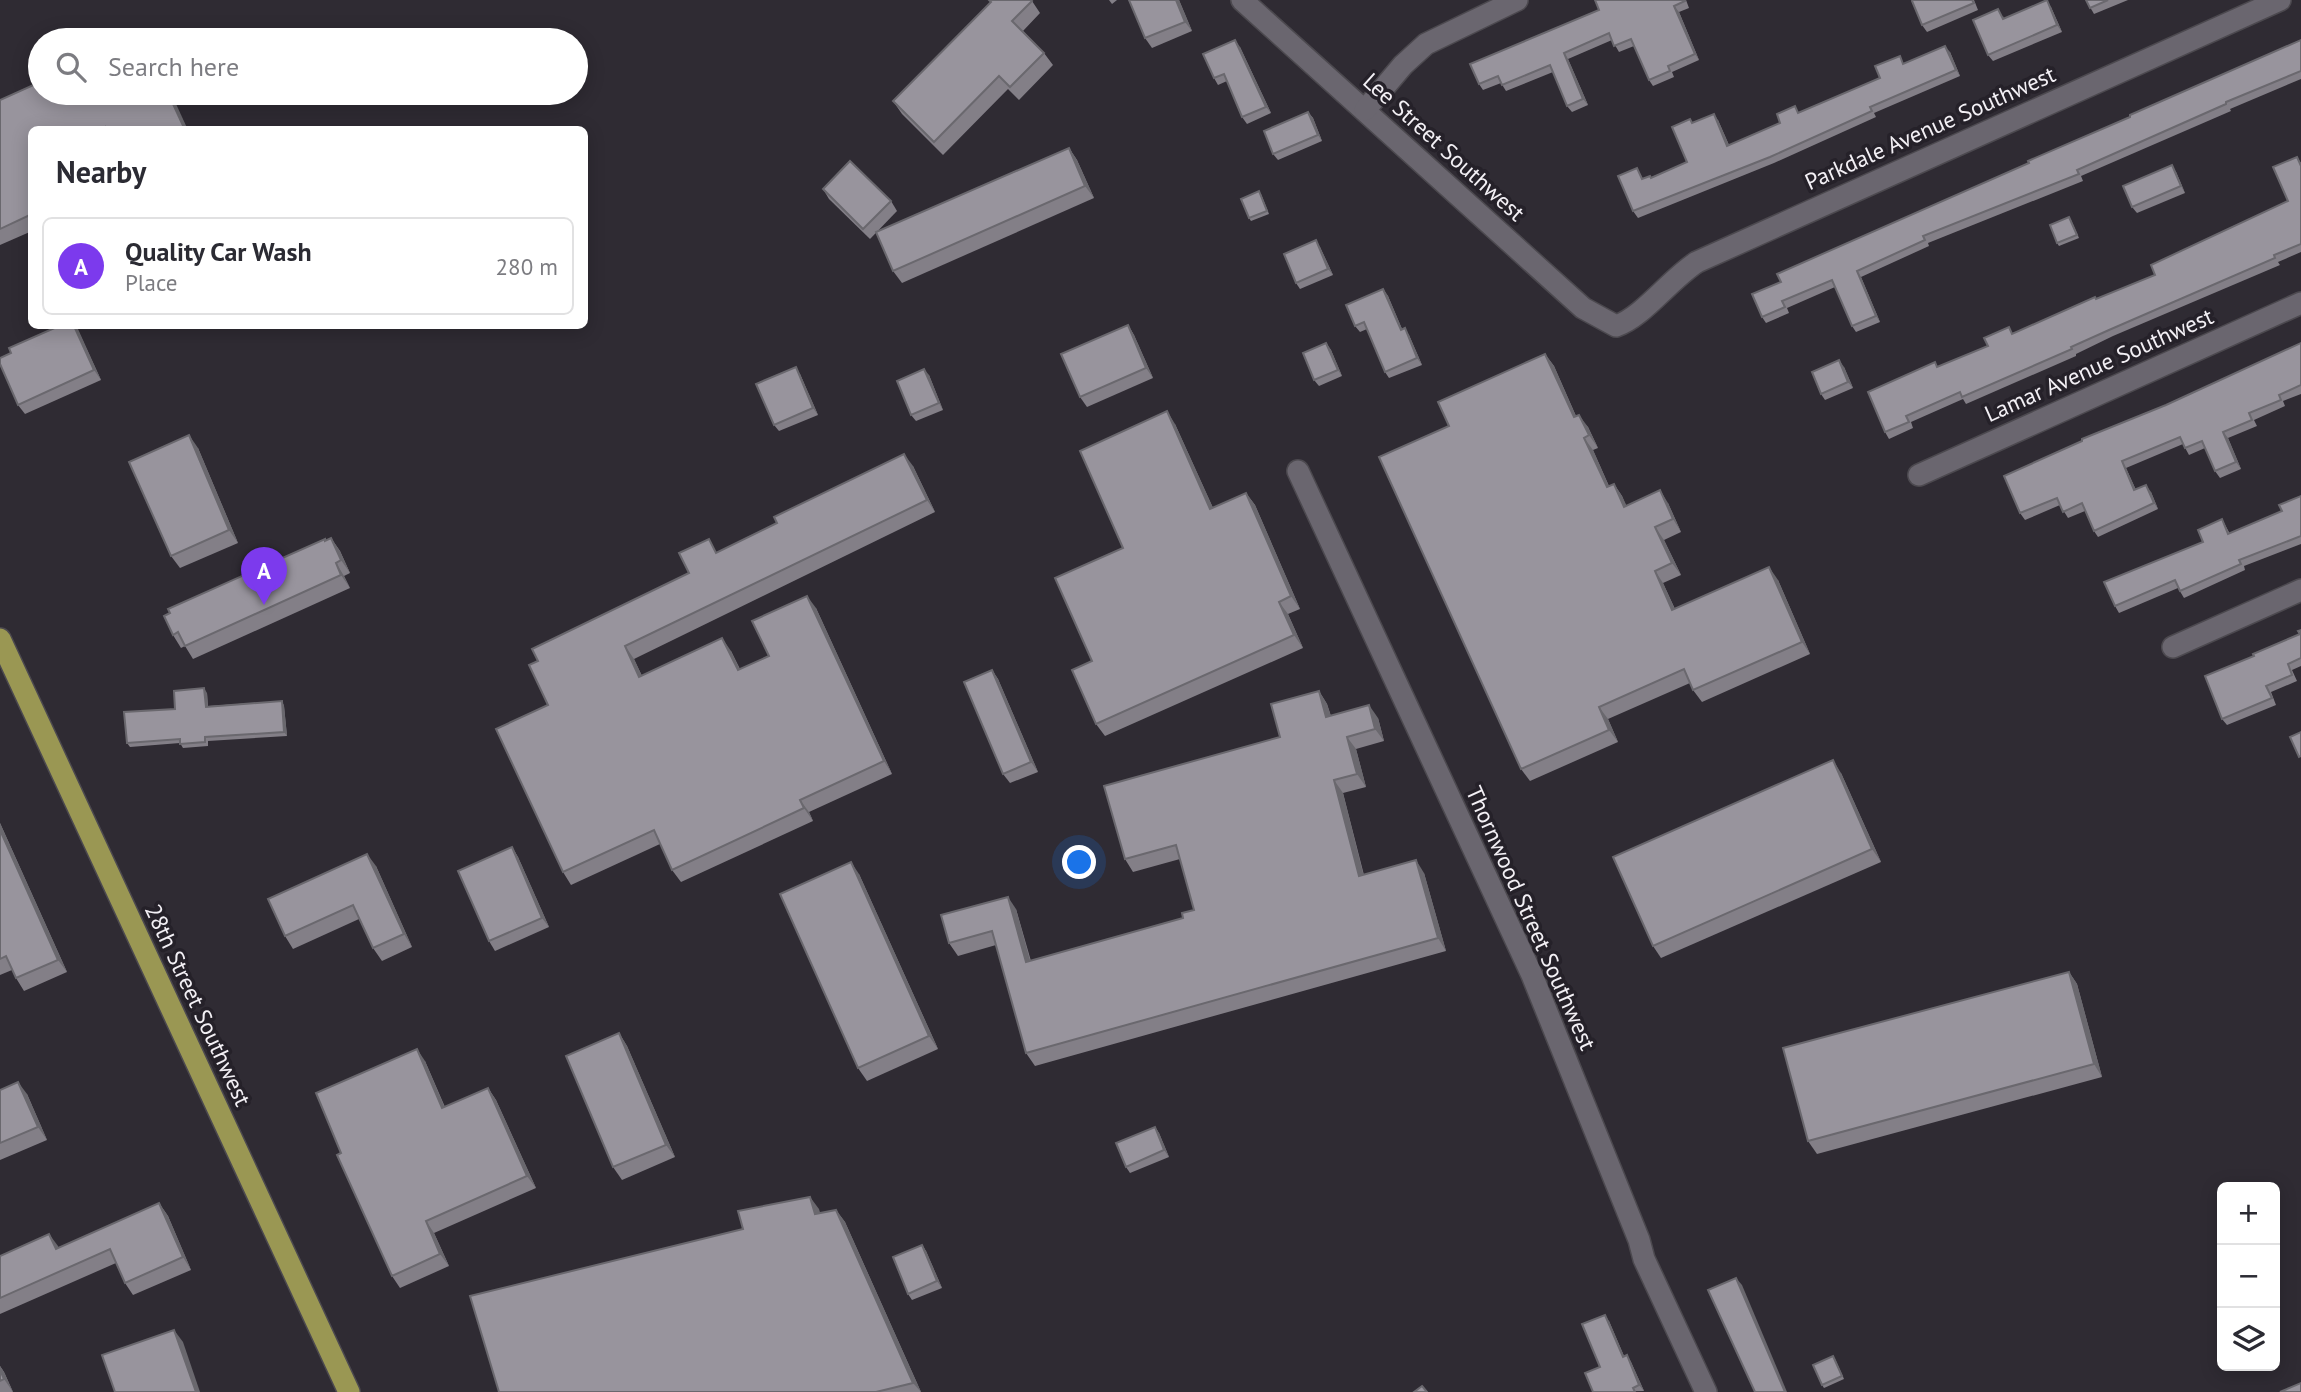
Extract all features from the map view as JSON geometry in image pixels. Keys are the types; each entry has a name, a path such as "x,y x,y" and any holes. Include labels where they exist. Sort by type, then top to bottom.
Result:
{"main road":[{"name":"28th Street Southwest","path":"0,639 349,1392"}],"street":[{"name":"Lee Street Southwest","path":"1242,0 1583,308 1616,326"},
{"path":"1365,110 1403,65 1426,44 1517,0"},
{"name":"Parkdale Avenue Southwest","path":"1616,326 1628,322 1681,272 1697,262 2280,0"},
{"name":"Lamar Avenue Southwest","path":"1919,475 2301,303"},
{"name":"Thornwood Street Southwest","path":"1298,471 1532,975 1639,1240 1644,1259 1706,1392"},
{"path":"2173,647 2301,590"}],"building":[{"path":"989,0 1031,0 1012,21 1044,53 1010,87 999,76 934,142 893,101 991,2"},
{"path":"1129,0 1176,0 1185,22 1145,38"},
{"path":"1595,0 1684,0 1674,6 1695,54 1668,66 1670,71 1649,80 1631,39 1614,46 1609,33 1564,53 1583,99 1567,106 1550,65 1502,85 1498,76 1479,84 1470,64 1599,10"},
{"path":"1913,0 1972,0 1974,3 1922,25"},
{"path":"2047,0 2057,25 1988,55 1973,20 1998,9 2003,19"},
{"path":"2086,0 2108,0 2090,8"},
{"path":"1235,40 1266,107 1242,117 1224,74 1214,78 1203,54"},
{"path":"2301,40 2301,71 2077,170 2079,174 1923,236 1925,240 1857,271 1876,316 1852,326 1832,280 1782,301 1785,307 1762,317 1752,294 1781,282 1777,274"},
{"path":"1945,46 1956,70 1870,107 1872,111 1770,157 1633,211 1618,176 1637,168 1642,179 1651,178 1687,162 1672,127 1690,119 1692,123 1714,114 1727,146 1780,123 1777,114 1795,106 1798,113 1880,78 1875,66 1900,56 1903,64"},
{"path":"28,87 28,105 174,105 183,126 28,126 28,216 0,229 0,100"},
{"path":"1308,112 1318,135 1273,154 1264,131"},
{"path":"1069,148 1085,186 893,271 876,232"},
{"path":"2297,157 2301,166 2301,244 1962,397 1960,392 1906,416 1909,422 1885,432 1868,392 1935,362 1937,367 1988,346 1984,338 2009,327 2012,334 2095,297 2096,299 2155,275 2151,265 2288,201 2273,167"},
{"path":"850,161 891,201 863,229 823,189"},
{"path":"2172,165 2181,186 2132,207 2123,186"},
{"path":"1259,191 1267,211 1249,218 1241,199"},
{"path":"2069,217 2077,235 2057,243 2050,225"},
{"path":"1316,240 1328,269 1296,283 1284,254"},
{"path":"1383,289 1401,330 1405,328 1417,358 1385,372 1364,322 1355,326 1346,305"},
{"path":"1128,325 1146,368 1080,397 1061,354"},
{"path":"52,329 75,329 94,370 18,405 0,364 0,358 11,353 9,348"},
{"path":"1326,343 1338,370 1314,380 1303,353"},
{"path":"2301,343 2301,385 2279,395 2281,400 2249,413 2252,420 2223,432 2236,462 2215,471 2202,441 2185,448 2180,437 2122,461 2134,490 2146,485 2154,503 2094,531 2082,503 2063,512 2057,498 2020,513 2004,476"},
{"path":"1545,354 1574,417 1579,415 1589,435 1584,438 1607,487 1614,484 1624,507 1660,490 1673,519 1655,527 1672,563 1655,571 1672,610 1769,567 1802,642 1693,690 1684,669 1599,707 1609,730 1521,769 1379,457 1449,426 1438,402"},
{"path":"1839,360 1848,382 1821,394 1812,372"},
{"path":"796,367 813,408 774,425 756,384"},
{"path":"924,369 939,403 911,415 897,381"},
{"path":"1167,411 1210,509 1246,493 1291,596 1279,602 1294,635 1096,724 1072,670 1092,661 1055,578 1123,548 1080,451"},
{"path":"189,435 229,530 171,556 129,462"},
{"path":"904,454 927,500 625,646 639,677 722,638 738,670 769,656 752,621 807,596 884,761 800,800 804,808 672,870 654,830 563,872 496,729 548,705 529,665 538,661 532,649 689,573 679,553 709,539 716,553 777,523 774,517"},
{"path":"2301,496 2301,536 2239,560 2241,564 2180,591 2175,580 2115,606 2104,582 2203,542 2198,530 2222,519 2228,534 2282,511 2279,505"},
{"path":"331,538 341,560 336,563 341,575 185,646 178,632 173,635 164,616 170,613 168,609"},
{"path":"2301,630 2301,658 2288,664 2292,675 2266,686 2272,698 2222,719 2205,676 2300,634 2298,631"},
{"path":"992,670 1031,762 1003,774 964,682"},
{"path":"204,688 206,707 282,701 284,732 205,737 205,742 180,744 180,739 127,743 124,712 175,709 174,691"},
{"path":"1319,691 1326,717 1369,705 1375,729 1347,737 1357,774 1334,780 1359,876 1416,860 1438,938 1026,1053 992,931 949,943 941,915 1008,897 1026,962 1183,918 1182,913 1194,910 1176,845 1125,859 1104,786 1280,737 1271,704"},
{"path":"2301,732 2301,756 2299,757 2290,737"},
{"path":"1833,760 1872,849 1653,946 1613,857"},
{"path":"0,830 58,960 16,978 6,956 0,959"},
{"path":"512,847 542,918 489,941 458,871"},
{"path":"367,854 404,934 373,948 353,905 285,936 268,899"},
{"path":"851,862 929,1036 858,1068 780,894"},
{"path":"2069,972 2094,1064 1808,1141 1783,1048"},
{"path":"619,1033 666,1145 613,1167 566,1056"},
{"path":"417,1049 442,1108 488,1088 527,1176 426,1221 440,1254 392,1276 337,1155 341,1153 316,1093"},
{"path":"18,1082 38,1127 0,1143 0,1090"},
{"path":"1155,1127 1164,1150 1126,1167 1116,1143"},
{"path":"810,1197 815,1214 836,1210 913,1383 876,1392 499,1392 470,1296 743,1229 738,1211"},
{"path":"159,1203 183,1257 125,1283 110,1249 0,1298 0,1256 49,1234 56,1249"},
{"path":"922,1245 937,1281 908,1294 893,1257"},
{"path":"1736,1278 1785,1392 1755,1392 1708,1290"},
{"path":"1605,1315 1623,1357 1627,1355 1639,1385 1633,1388 1635,1392 1593,1392 1585,1373 1600,1367 1582,1324"},
{"path":"174,1330 196,1392 115,1392 102,1355"},
{"path":"1833,1356 1842,1376 1822,1385 1813,1365"},
{"path":"2301,1383 2301,1392 2280,1392"},
{"path":"1422,1386 1427,1392 1414,1392"}],"place":[{"name":"Quality Car Wash","path":"264,605"}]}
